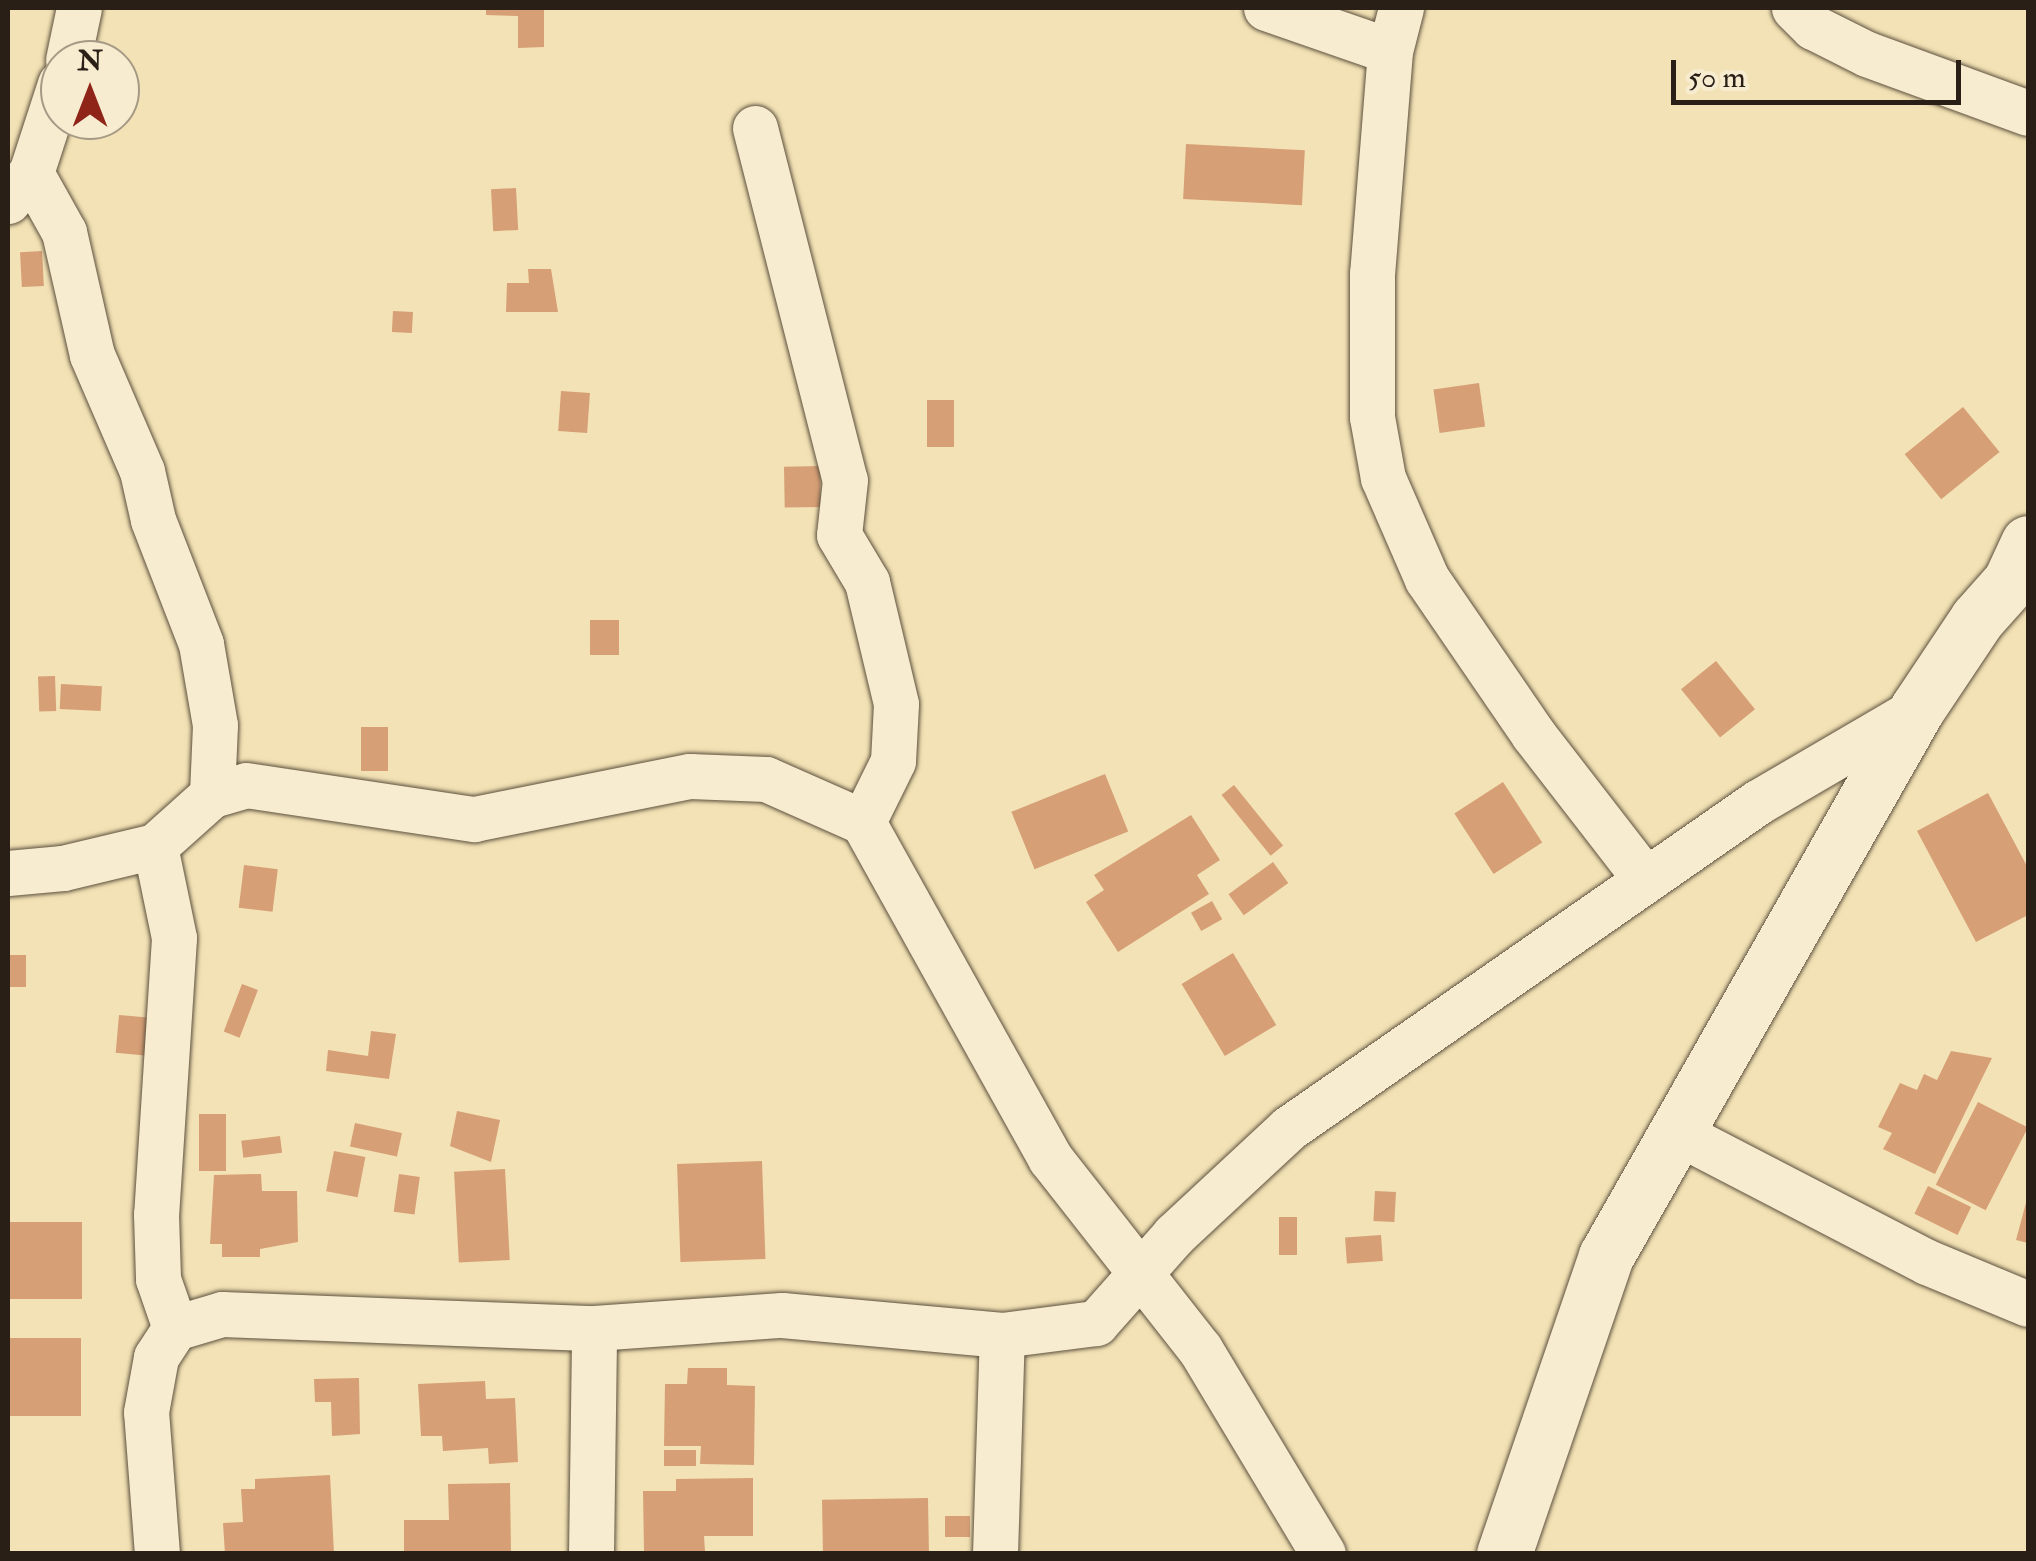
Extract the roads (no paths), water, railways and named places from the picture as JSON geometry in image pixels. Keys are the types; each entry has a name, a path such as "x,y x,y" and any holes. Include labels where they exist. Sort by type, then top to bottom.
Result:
{"street":[{"path":"72,40 79,8"},
{"path":"1266,8 1390,51"},
{"path":"1402,8 1390,51 1372,273 1372,417 1382,478 1428,578 1533,734 1645,880"},
{"path":"1794,8 1813,27 1867,54 2028,113"},
{"path":"755,128 844,480 839,535 867,582 896,704 893,761 862,822"},
{"path":"40,134 19,187 64,232 92,355 142,471 153,520 201,644 216,725 212,795"},
{"path":"1504,1554 1606,1256 1917,709 1977,619 2022,569"},
{"path":"158,1554 146,1412 156,1357 175,1328 222,1314 287,1312 594,1328 782,1315 1002,1336 1096,1323 1174,1235 1289,1128 1548,954 1645,880 1758,802 1917,709"},
{"path":"8,872 63,868 155,846 212,795 246,785 287,786 474,819 690,776 766,779 862,822 1050,1158 1139,1277 1200,1349 1323,1554"},
{"path":"155,846 174,938 156,1214 158,1279 175,1328"},
{"path":"1678,1134 1927,1262 2028,1304"},
{"path":"591,1554 594,1328"},
{"path":"995,1554 1002,1336"}]}
